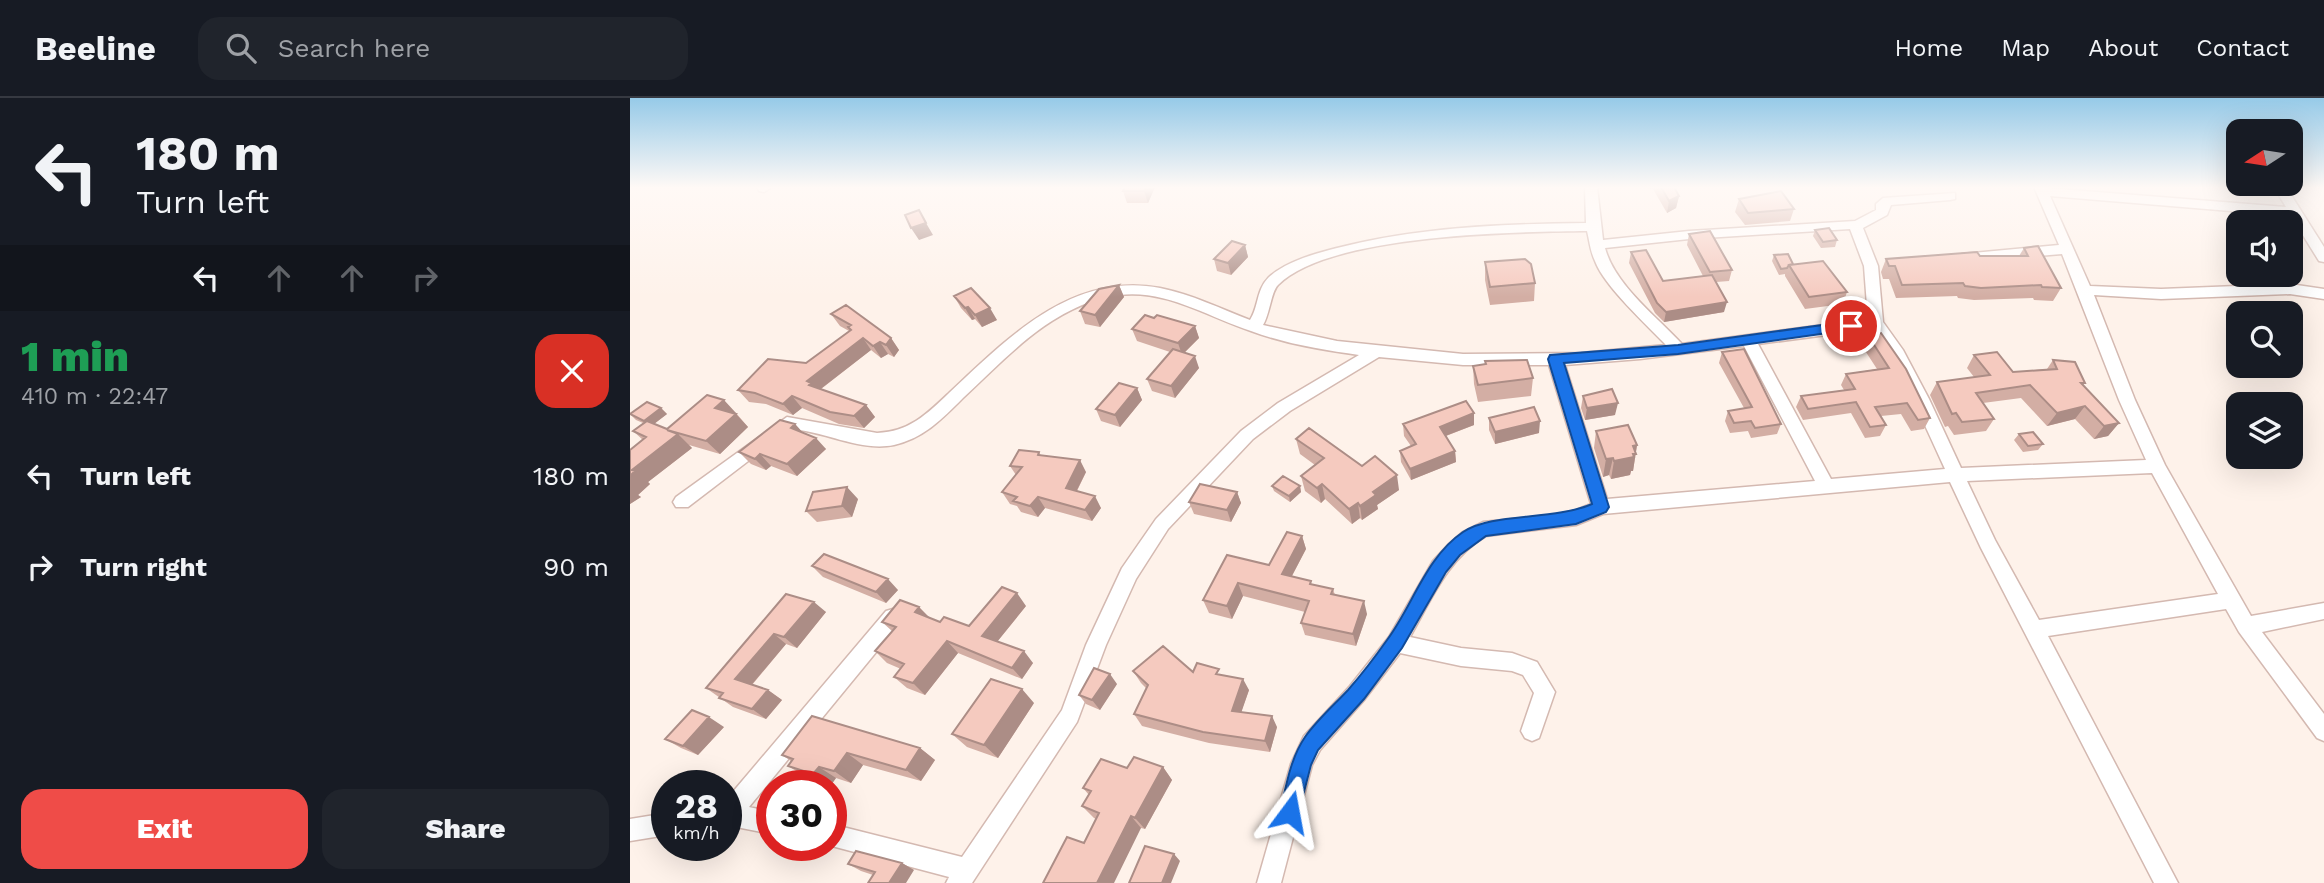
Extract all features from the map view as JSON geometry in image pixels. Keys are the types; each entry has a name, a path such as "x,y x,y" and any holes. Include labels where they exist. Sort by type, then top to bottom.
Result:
{"street":[{"path":"1593,224 1595,245 1602,263 1620,287 1678,349"},
{"path":"1595,245 1689,235 1860,224"},
{"path":"2056,224 2157,466 2246,626 2324,731"},
{"path":"1856,226 1878,265 1876,323 1895,350 1921,399 1987,543 2035,629 2166,883"},
{"path":"1254,327 1263,312 1267,288 1282,275 1300,264 1352,248 1405,237 1484,229 1593,227"},
{"path":"2317,236 2324,258"},
{"path":"1950,259 2067,249"},
{"path":"682,502 787,423 883,440 905,436 919,429 1039,322 1060,307 1108,291 1140,289 1176,298 1254,327 1308,341 1440,358 1555,359 1678,349 1876,323"},
{"path":"2085,290 2161,294 2290,289 2324,294"},
{"path":"1748,340 1827,488"},
{"path":"847,840 962,877 1070,715 1096,645 1129,574 1162,524 1247,435 1284,407 1379,350"},
{"path":"1555,359 1601,507"},
{"path":"1269,883 1302,764 1312,743 1357,693 1396,643 1440,567 1469,537 1483,529 1576,518 1601,507 1956,475 2157,466"},
{"path":"2035,629 2231,600"},
{"path":"2246,626 2324,611"},
{"path":"742,797 893,617"},
{"path":"1396,643 1461,657 1512,662 1530,668 1545,692 1532,731"},
{"path":"630,830 651,827"}],"building":[{"path":"909,224 924,224 911,228"},
{"path":"1829,228 1837,240 1823,242 1815,230"},
{"path":"1710,231 1732,270 1710,272 1689,234"},
{"path":"1232,241 1245,245 1228,263 1214,259"},
{"path":"2038,246 2061,288 2041,285 1981,288 1965,286 1963,283 1902,285 1895,266 1889,266 1886,259 1977,252 1980,256 2028,256 2024,248"},
{"path":"1646,250 1663,281 1712,275 1727,302 1666,312 1657,303 1631,252"},
{"path":"1788,254 1793,264 1781,269 1774,255"},
{"path":"1525,259 1531,264 1535,283 1490,287 1485,262"},
{"path":"1823,261 1847,292 1809,297 1789,265"},
{"path":"1119,285 1095,315 1080,311 1099,289"},
{"path":"971,288 990,308 975,315 954,296"},
{"path":"846,305 891,338 886,345 880,342 873,346 863,338 807,381 811,383 809,385 866,405 854,416 830,412 792,396 783,404 755,393 738,390 768,359 806,363 851,330 848,327 851,325 831,314"},
{"path":"1145,315 1154,318 1157,315 1195,326 1178,343 1132,329"},
{"path":"1881,333 1906,369 1930,418 1918,420 1907,403 1875,407 1886,425 1870,427 1856,402 1808,409 1801,396 1855,389 1846,374 1889,368 1867,334"},
{"path":"1173,349 1195,356 1171,386 1147,379"},
{"path":"1744,349 1781,424 1755,428 1751,421 1734,423 1728,411 1752,407 1722,352"},
{"path":"1997,352 2013,372 2057,369 2053,360 2075,362 2085,383 2081,383 2119,423 2104,426 2085,406 2057,413 2030,385 1976,393 1994,419 1962,422 1956,413 1952,414 1937,382 1990,375 1974,355"},
{"path":"1527,360 1533,378 1478,385 1473,366 1486,364 1485,361"},
{"path":"1119,383 1137,388 1115,415 1096,409"},
{"path":"1612,389 1618,403 1587,408 1583,396"},
{"path":"707,395 724,400 715,408 736,414 706,441 667,430 678,434 632,470 635,471 630,476 630,450 646,437 633,431 647,421 667,429"},
{"path":"1466,401 1474,413 1440,427 1455,451 1410,469 1400,451 1416,444 1403,424"},
{"path":"647,402 661,408 644,421 630,414"},
{"path":"1534,407 1540,421 1495,432 1489,418"},
{"path":"780,420 795,424 791,428 816,438 787,464 760,454 755,459 739,452"},
{"path":"1628,425 1637,445 1633,446 1636,454 1633,454 1634,457 1614,461 1613,458 1606,459 1596,431"},
{"path":"1309,428 1362,466 1375,456 1397,475 1373,492 1376,495 1360,506 1358,503 1349,509 1322,484 1317,488 1301,476 1324,458 1296,439"},
{"path":"2033,432 2043,444 2028,446 2019,434"},
{"path":"1019,450 1080,460 1066,488 1095,496 1085,510 1038,497 1030,506 1013,501 1017,497 1002,492 1022,467 1010,466"},
{"path":"1283,476 1300,486 1289,496 1272,486"},
{"path":"1200,484 1237,492 1227,510 1189,502"},
{"path":"847,487 842,506 806,511 813,492"},
{"path":"1287,532 1302,536 1282,574 1333,589 1331,594 1364,601 1353,634 1301,623 1309,601 1238,583 1227,606 1203,600 1227,555 1269,565"},
{"path":"824,554 888,579 876,592 812,566"},
{"path":"1002,587 1017,593 982,636 1024,651 1012,668 947,641 913,683 894,677 904,664 875,651 896,627 882,622 900,600 919,607 915,612 940,622 944,617 969,626"},
{"path":"786,594 814,602 784,637 774,634 735,679 768,690 752,709 719,698 723,693 706,688"},
{"path":"1163,646 1193,672 1197,663 1219,669 1216,674 1243,679 1232,711 1272,716 1265,741 1203,732 1134,714 1148,685 1133,671"},
{"path":"1094,668 1110,674 1092,700 1079,695"},
{"path":"991,679 1022,689 984,745 952,734"},
{"path":"692,710 709,717 683,746 665,739"},
{"path":"812,716 920,748 906,770 847,753 835,770 819,767 816,770 800,770 788,766 793,759 782,755"},
{"path":"1134,757 1163,767 1135,818 1131,816 1097,883 1043,883 1067,837 1084,843 1099,813 1082,806 1091,791 1083,788 1101,759 1127,768"},
{"path":"1145,846 1174,854 1162,883 1129,883"},
{"path":"856,851 902,863 889,883 868,883 875,872 848,864"}],"route":[{"path":"1290,812 1302,764 1312,743 1357,693 1396,643 1440,567 1454,551 1483,529 1576,518 1601,507 1555,359 1678,349 1851,326"}]}
